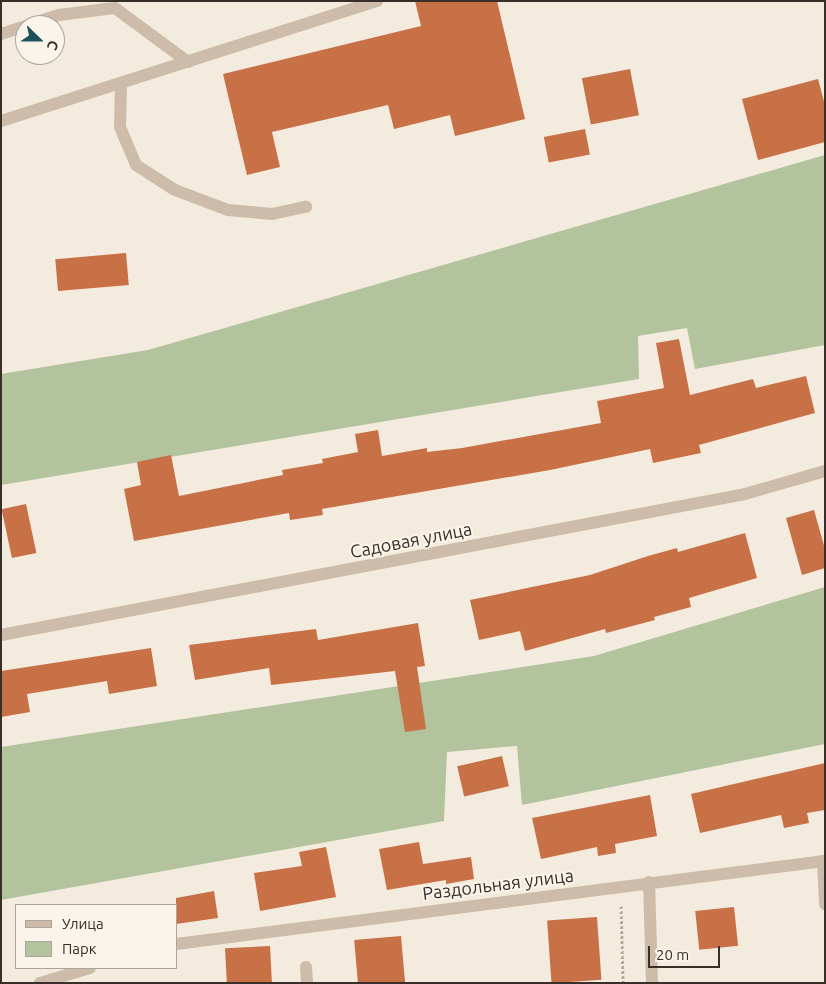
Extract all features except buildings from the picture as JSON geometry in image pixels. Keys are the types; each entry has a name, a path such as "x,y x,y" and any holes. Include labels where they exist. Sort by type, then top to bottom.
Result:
{"street":[{"path":"1,121 377,1"},
{"path":"59,15 115,8 188,62"},
{"path":"1,34 15,30"},
{"path":"122,83 120,127 136,165 175,190 228,210 272,214 306,207"},
{"name":"Садовая улица","path":"1,635 745,494 825,471"},
{"path":"824,861 825,904"},
{"name":"Раздольная улица","path":"178,944 824,861"},
{"path":"649,882 652,983"},
{"path":"306,967 307,983"},
{"path":"40,983 87,969"}],"path":[{"path":"620,886 623,983"}],"green space":[{"path":"825,155 825,345 695,369 687,328 638,336 639,379 1,485 1,374 148,350"},
{"path":"825,587 825,744 522,805 517,746 447,752 444,821 1,900 1,747 594,656"}]}
